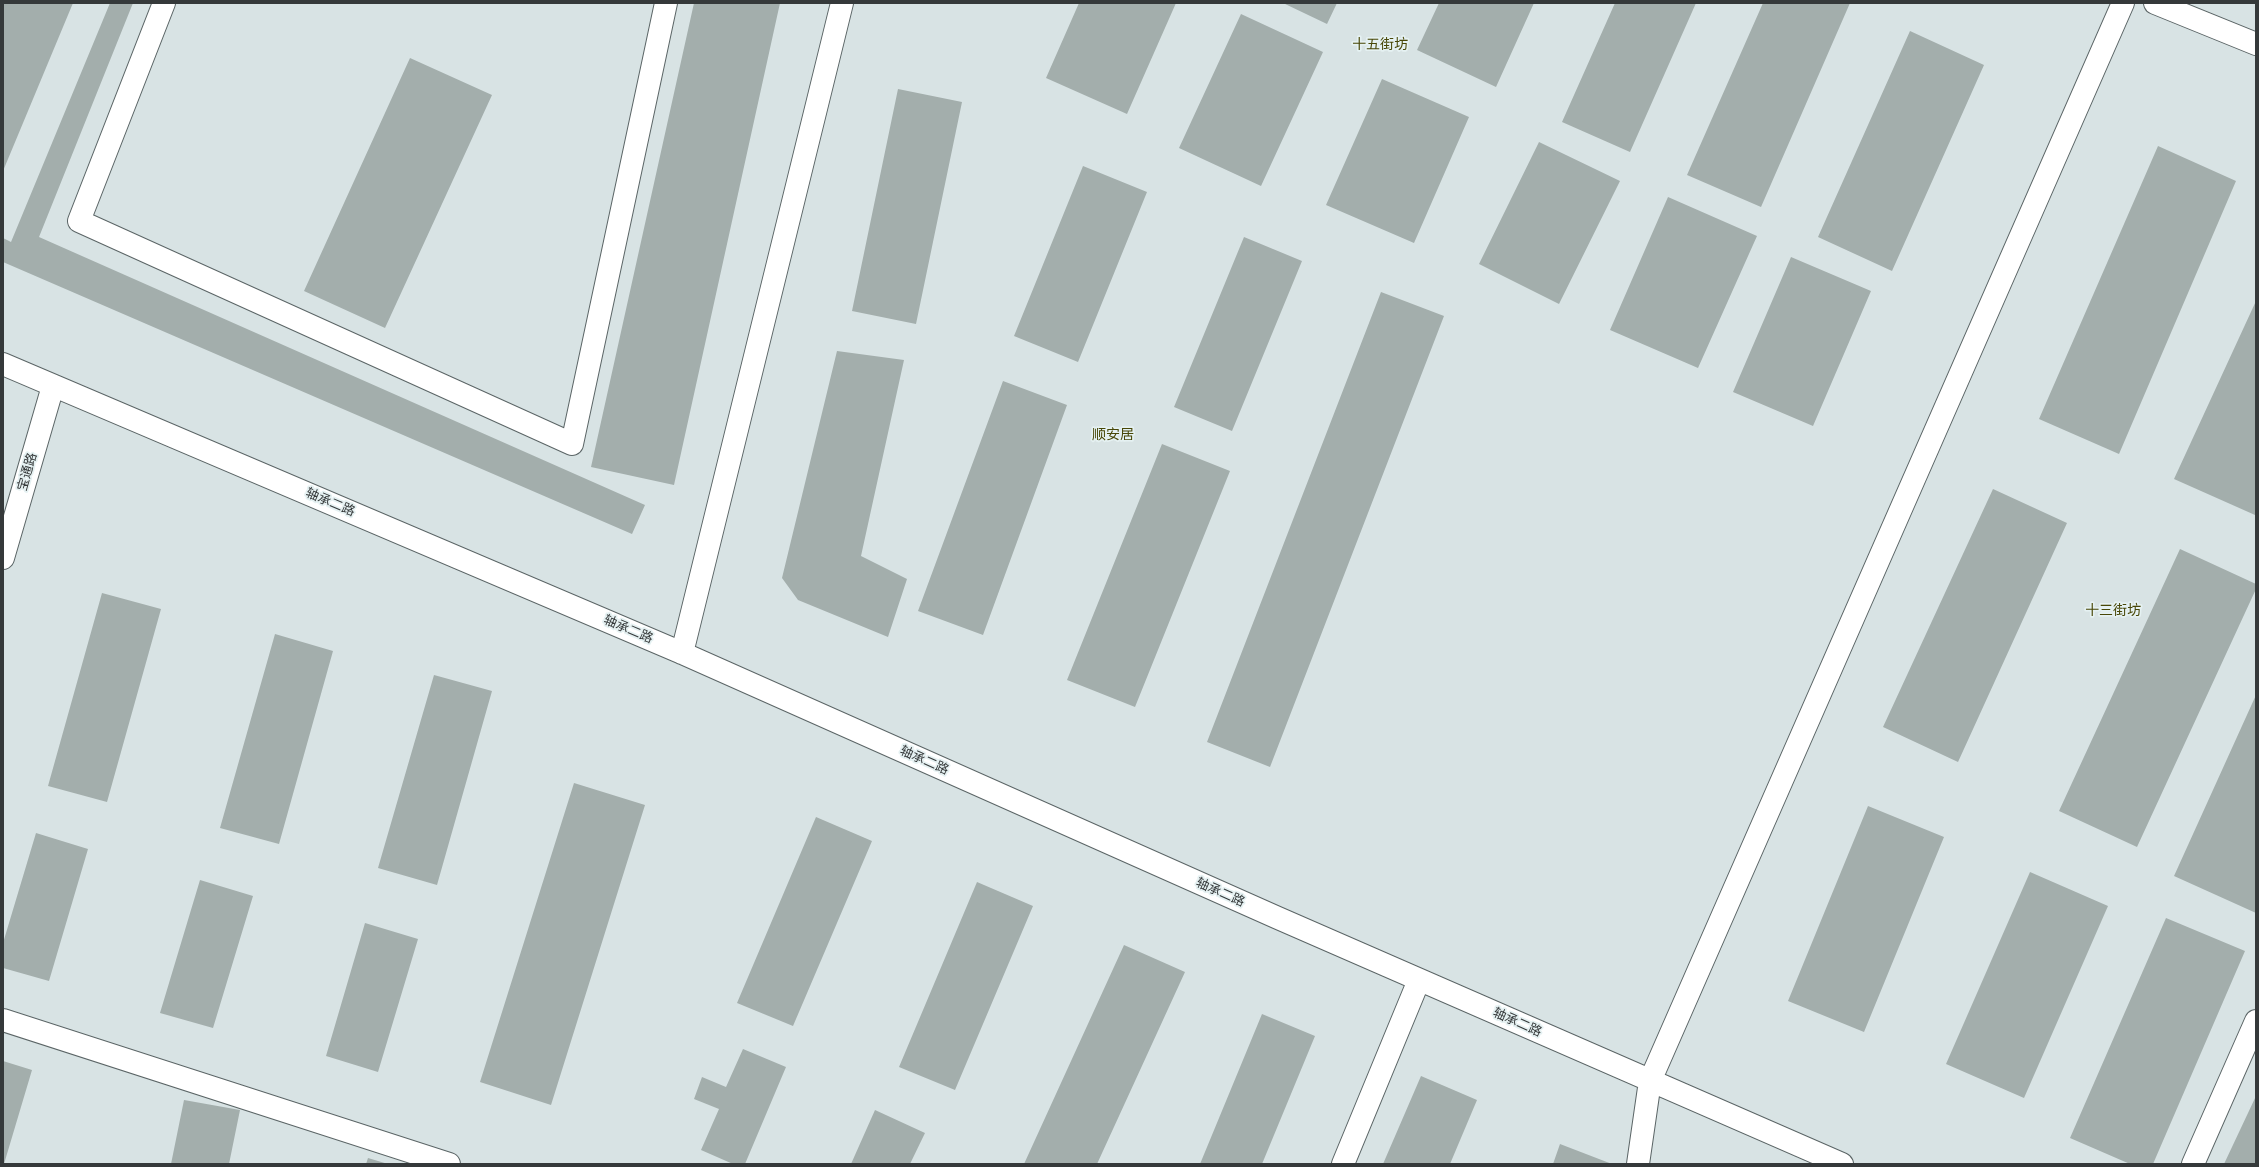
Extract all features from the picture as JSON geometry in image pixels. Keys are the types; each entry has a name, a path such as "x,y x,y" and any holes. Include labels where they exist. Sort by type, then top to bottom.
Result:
{"street":[{"path":"164,3 79,221 572,444 666,3"},
{"path":"682,653 842,3"},
{"path":"1638,1164 1650,1081 2123,3"},
{"path":"2155,3 2256,44"},
{"name":"轴承二路","path":"3,364 682,653 1419,980 1842,1164"},
{"name":"宝通路","path":"3,558 53,386"},
{"path":"1343,1164 1419,980"},
{"path":"3,1020 449,1164"},
{"path":"2193,1164 2256,1021"}],"building":[{"path":"3,3 73,3 3,171"},
{"path":"110,3 133,3 39,237 645,505 632,534 3,262 3,238 11,242"},
{"path":"694,3 780,3 674,485 591,467"},
{"path":"1079,3 1176,3 1127,114 1046,78"},
{"path":"1283,3 1337,3 1327,24"},
{"path":"1439,3 1534,3 1496,87 1417,50"},
{"path":"1615,3 1696,3 1630,152 1562,122"},
{"path":"1763,3 1850,3 1761,207 1687,175"},
{"path":"1241,14 1323,52 1261,186 1179,148"},
{"path":"1910,31 1984,65 1892,271 1818,237"},
{"path":"410,58 492,95 385,328 304,291"},
{"path":"1382,79 1469,117 1414,243 1326,205"},
{"path":"898,89 962,102 916,324 852,311"},
{"path":"1539,142 1620,181 1559,304 1479,264"},
{"path":"2158,146 2236,181 2119,454 2039,419"},
{"path":"1083,166 1147,192 1078,362 1014,336"},
{"path":"1668,197 1757,236 1698,368 1610,330"},
{"path":"1244,237 1302,261 1232,431 1174,407"},
{"path":"1791,257 1871,291 1813,426 1733,392"},
{"path":"1381,292 1444,316 1270,767 1207,742"},
{"path":"2256,301 2256,514 2255,515 2174,479"},
{"path":"837,351 904,360 861,556 907,579 888,637 798,600 782,578"},
{"path":"1003,381 1067,405 983,635 918,611"},
{"path":"1162,444 1230,471 1135,707 1067,680"},
{"path":"1993,489 2067,523 1958,762 1883,727"},
{"path":"2180,549 2256,584 2256,589 2137,847 2059,811"},
{"path":"102,593 161,609 107,802 48,786"},
{"path":"275,634 333,651 279,844 220,828"},
{"path":"434,675 492,691 437,885 378,868"},
{"path":"2256,695 2256,913 2174,876"},
{"path":"574,783 645,805 551,1105 480,1082"},
{"path":"1868,806 1944,837 1864,1032 1788,1001"},
{"path":"816,817 872,841 793,1026 737,1003"},
{"path":"36,833 88,849 49,981 3,968 3,943"},
{"path":"2030,872 2108,906 2024,1098 1946,1064"},
{"path":"200,880 253,896 213,1028 160,1013"},
{"path":"977,882 1033,906 955,1090 899,1067"},
{"path":"2166,918 2245,951 2153,1164 2130,1164 2070,1138"},
{"path":"365,923 418,939 378,1072 326,1056"},
{"path":"1124,945 1185,972 1097,1164 1024,1164"},
{"path":"1262,1014 1315,1036 1262,1164 1200,1164"},
{"path":"743,1049 786,1067 745,1164 733,1164 701,1150 719,1109 694,1099 702,1077 726,1087"},
{"path":"3,1061 32,1070 4,1164 3,1164"},
{"path":"1421,1076 1477,1100 1450,1164 1383,1164"},
{"path":"2256,1096 2256,1164 2224,1164"},
{"path":"184,1100 240,1110 229,1164 171,1164"},
{"path":"875,1110 925,1133 910,1164 851,1164"},
{"path":"1560,1144 1612,1164 1553,1164"},
{"path":"368,1158 388,1164 366,1164"}],"district":[{"name":"十五街坊","path":"1380,45"},
{"name":"顺安居","path":"1113,435"},
{"name":"十三街坊","path":"2113,611"}]}
